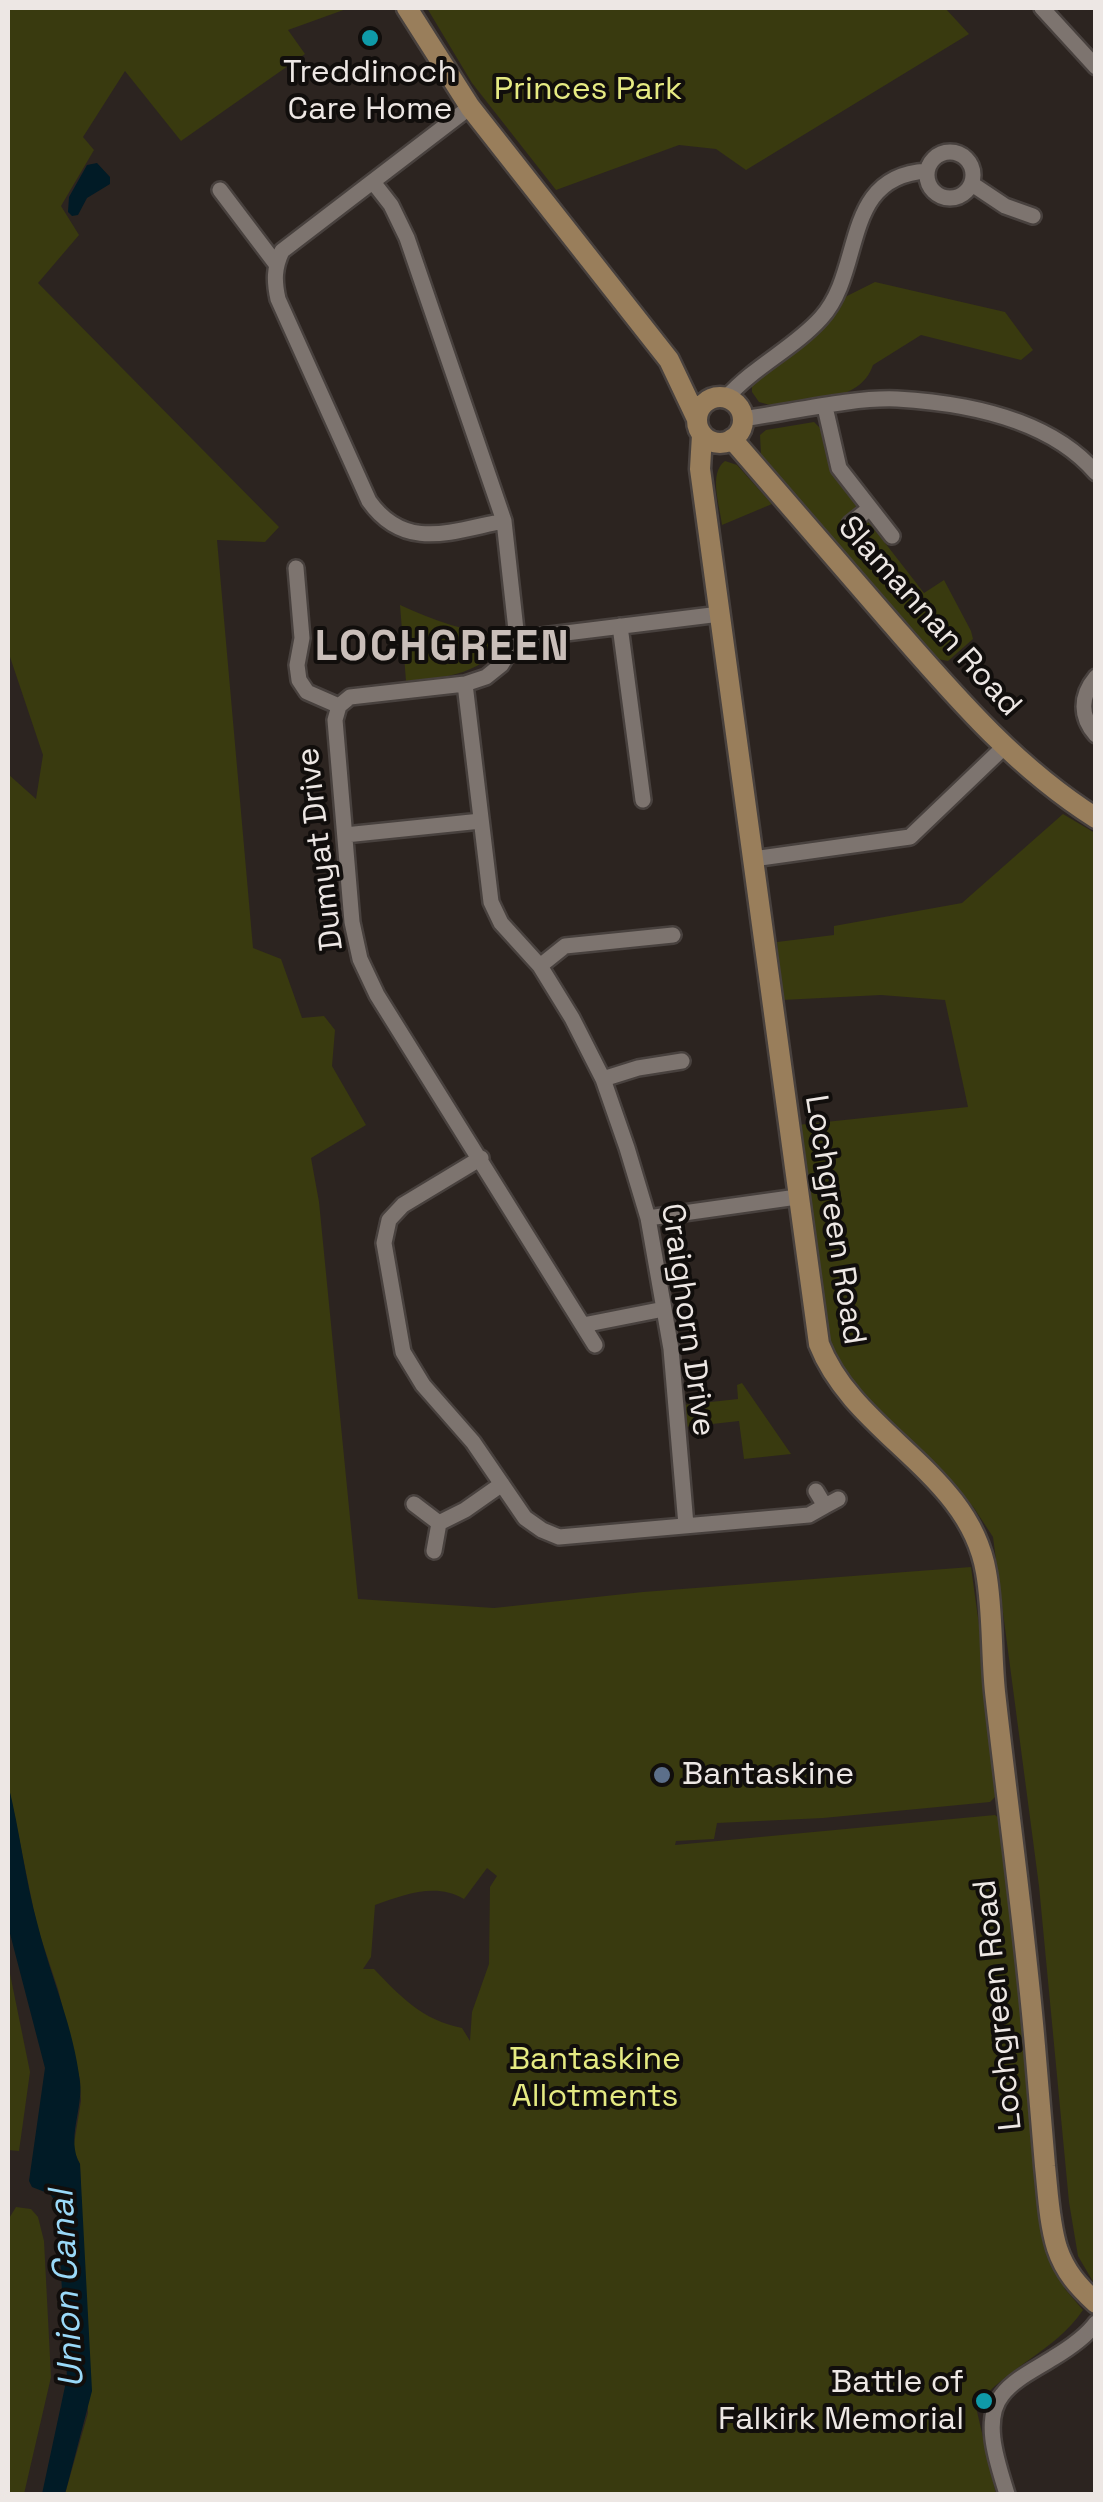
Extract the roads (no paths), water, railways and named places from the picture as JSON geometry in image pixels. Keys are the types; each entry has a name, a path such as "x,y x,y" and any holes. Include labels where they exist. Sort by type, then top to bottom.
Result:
{"street":[{"name":"Slamannan Road","path":"407,8 470,107 669,360 713,434 1004,747 1042,782 1096,818"},
{"path":"1042,8 1096,67"},
{"path":"470,107 282,252 274,282 278,299 369,501 380,516 394,526 429,536 504,521"},
{"path":"944,152 956,152 967,159 973,171 972,184 963,194 950,198 938,195 929,184 927,171 932,160 944,152"},
{"path":"927,171 910,172 873,196 859,219 836,298 824,316 720,398 702,405 713,434 740,430 742,419 896,399 990,413 1046,432 1090,454 1096,473"},
{"path":"373,182 391,205 407,238 504,521 517,639 720,614"},
{"path":"972,184 1005,206 1034,216"},
{"path":"220,190 276,264"},
{"name":"Slamannan Road","path":"669,360 737,406 742,419"},
{"path":"825,408 839,468 892,536"},
{"name":"Lochgreen Road","path":"713,434 705,495 819,1344 829,1370 848,1396 953,1500 978,1546 986,1571 994,1689 1049,2205 1057,2248 1072,2280 1096,2303"},
{"path":"850,524 870,508"},
{"path":"296,568 302,638 300,680 307,692 338,706"},
{"path":"620,626 643,800"},
{"name":"Dumyat Drive","path":"517,639 501,665 486,678 465,684 350,697 338,706 334,720 352,922 360,958 377,995 595,1345"},
{"path":"1096,677 1085,690 1084,719 1096,736"},
{"name":"Craighorn Drive","path":"465,684 491,902 502,923 540,966 604,1079 648,1218 664,1309 686,1524"},
{"path":"753,859 910,838 1004,747"},
{"path":"345,835 481,820"},
{"path":"540,966 564,946 672,935"},
{"path":"604,1079 638,1068 682,1061"},
{"path":"481,1158 403,1205 389,1220 384,1243 404,1352 423,1384 473,1442 525,1518 560,1537 809,1515 826,1499"},
{"path":"648,1218 797,1196"},
{"path":"583,1325 664,1309"},
{"path":"438,1523 502,1484"},
{"path":"414,1504 438,1523"},
{"path":"434,1551 438,1523"},
{"path":"1007,2494 994,2438 994,2413 1000,2396 1096,2324"}],"water":[{"path":"97,163 110,177 110,184 87,198 78,215 72,216 68,212 69,197 87,165"},
{"name":"Union Canal","path":"8,1784 33,1909 68,2023 80,2082 75,2145 80,2164 92,2391 65,2494 42,2494 67,2377 57,2204 50,2194 32,2187 29,2181 45,2068 8,1926"}],"place":[{"name":"Treddinoch Care Home","path":"370,38"},
{"name":"Bantaskine","path":"662,1775"},
{"name":"Battle of Falkirk Memorial","path":"984,2401"}],"district":[{"name":"LOCHGREEN","path":"443,649"}],"park label":[{"name":"Princes Park","path":"588,90"},
{"name":"Bantaskine Allotments","path":"595,2078"}]}
